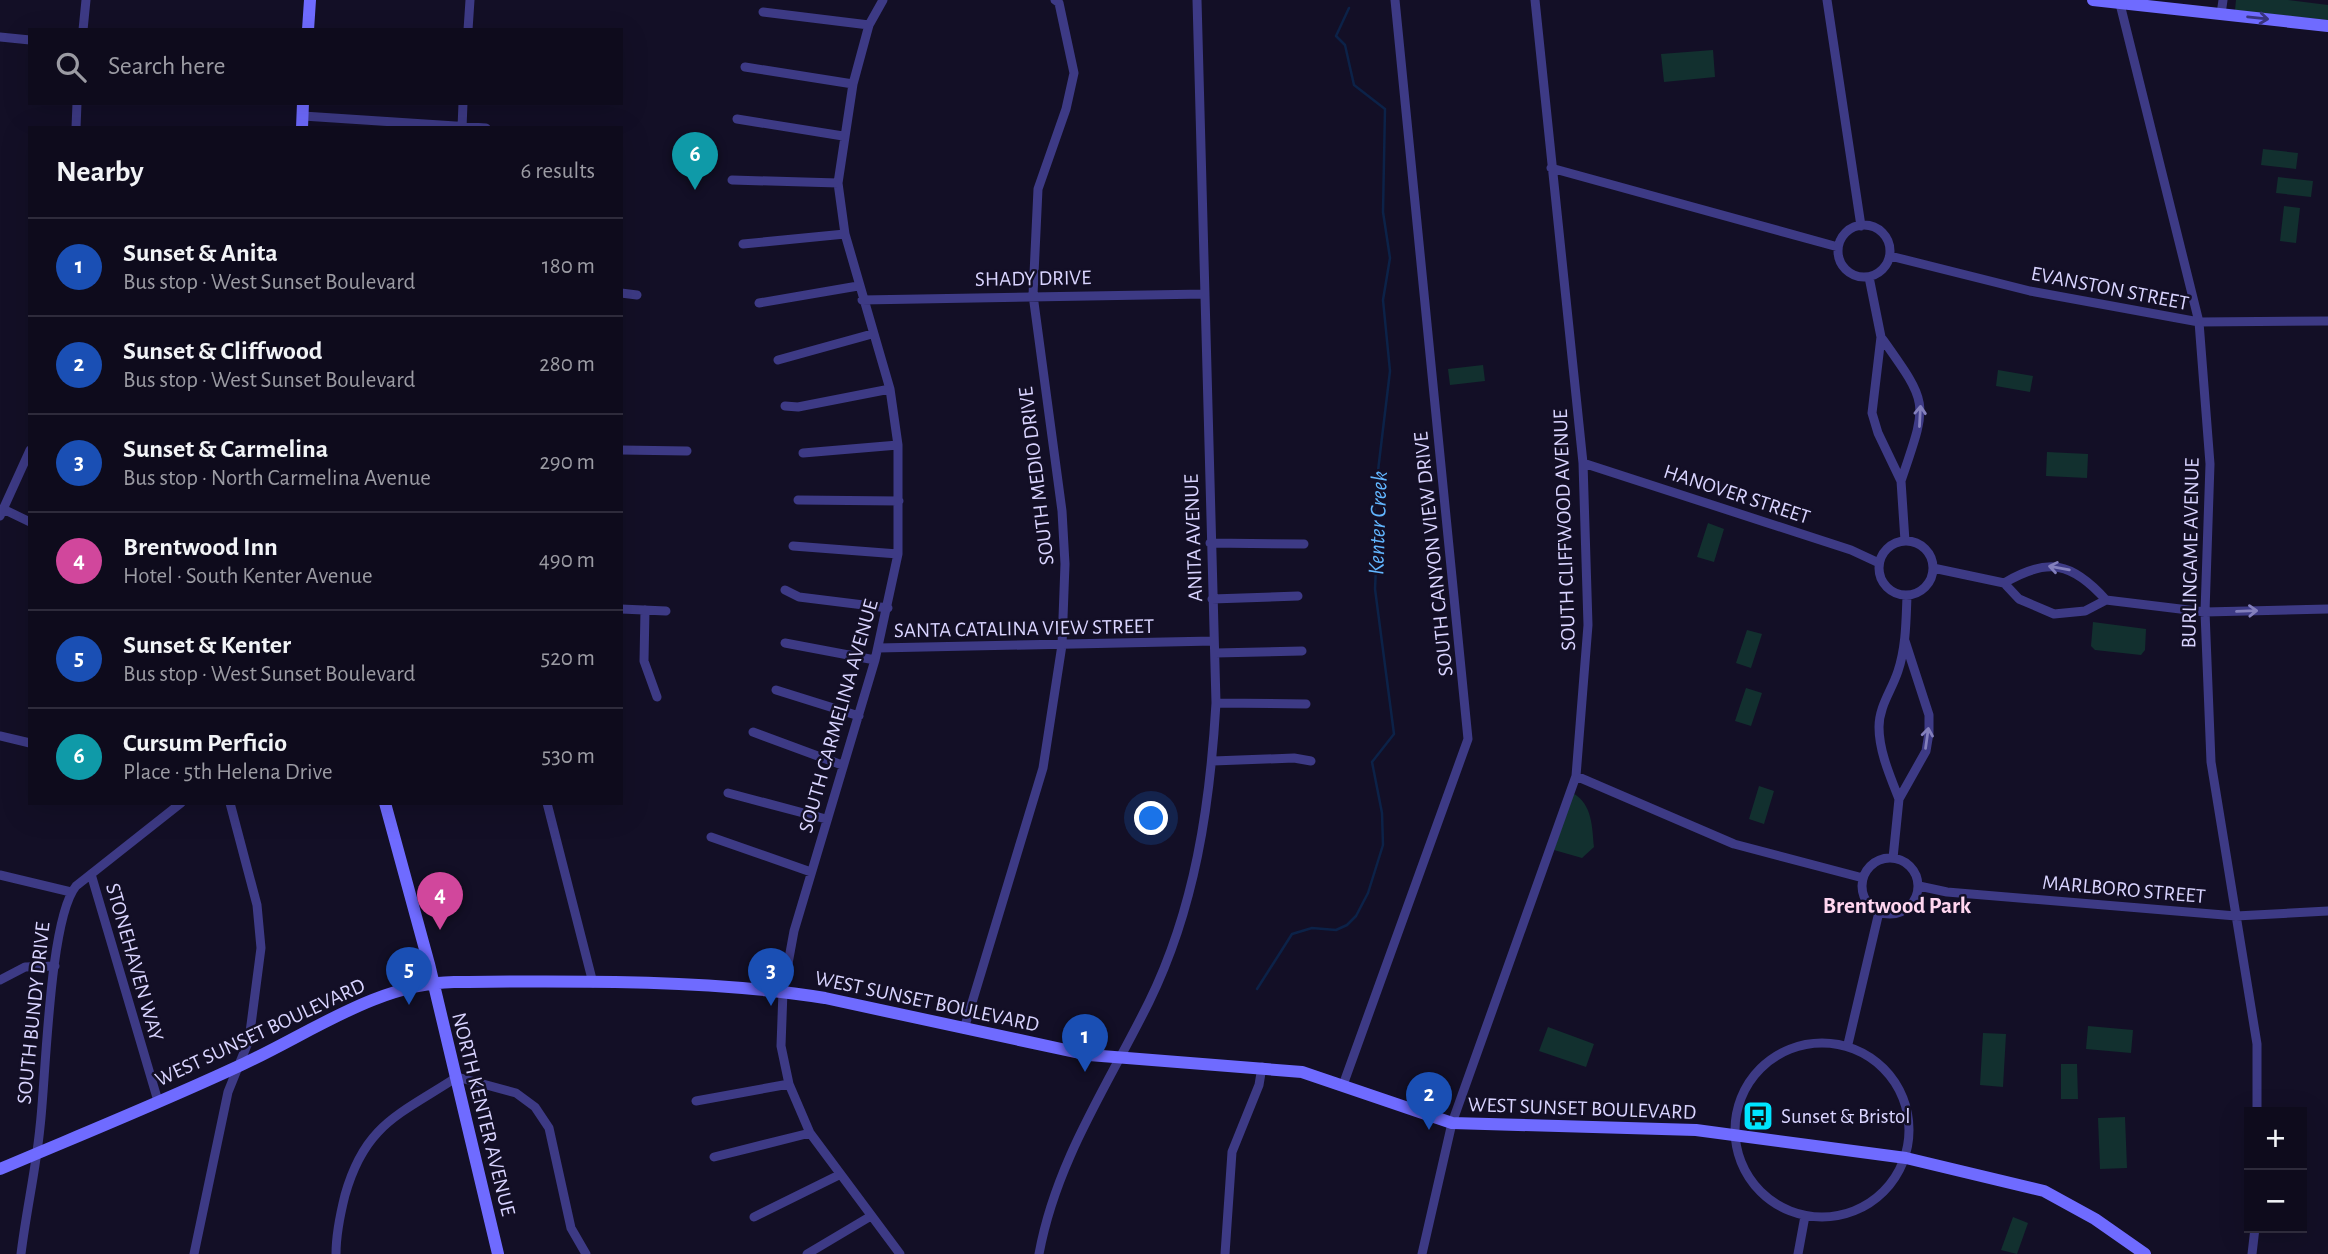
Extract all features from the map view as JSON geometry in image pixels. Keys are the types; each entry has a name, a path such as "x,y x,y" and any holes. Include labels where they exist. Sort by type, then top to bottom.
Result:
{"main road":[{"path":"308,28 310,0"},
{"path":"2093,0 2328,26"},
{"name":"NORTH KENTER AVENUE","path":"386,805 457,1077 498,1254"},
{"name":"WEST SUNSET BOULEVARD","path":"0,1169 240,1066 380,997 432,982 593,984 783,991 1088,1055 1302,1072 1452,1123 1615,1127 1734,1134 1906,1158 2044,1191 2095,1219 2145,1254"}],"street":[{"path":"83,28 86,0"},
{"path":"468,28 470,0"},
{"name":"SOUTH CARMELINA AVENUE","path":"883,0 869,25 853,84 838,183 845,234 858,286 890,388 898,445 898,554 875,660 794,931 783,991 781,1046 789,1084 810,1133 900,1254"},
{"name":"ANITA AVENUE","path":"1038,1254 1056,1192 1074,1146 1150,1000 1183,912 1200,849 1213,761 1215,653 1197,0"},
{"name":"SOUTH CANYON VIEW DRIVE","path":"1343,1085 1468,738 1395,0"},
{"name":"SOUTH CLIFFWOOD AVENUE","path":"1422,1254 1452,1123 1576,776 1588,625 1583,463 1576,374 1551,168 1535,0"},
{"path":"1827,0 1861,226"},
{"path":"2221,14 2222,0"},
{"name":"SOUTH MEDIO DRIVE","path":"964,1029 1043,768 1062,645 1065,564 1062,512 1033,295 1038,189 1066,109 1074,73 1059,1"},
{"name":"BURLINGAME AVENUE","path":"2119,1 2199,322 2210,464 2205,612 2211,762 2257,1044 2257,1107"},
{"path":"763,12 869,25"},
{"path":"0,37 28,40"},
{"path":"746,67 853,84"},
{"path":"76,126 77,105"},
{"path":"462,126 463,105"},
{"path":"303,116 448,126"},
{"path":"737,119 843,136"},
{"path":"1551,168 1838,247"},
{"path":"732,180 838,183"},
{"path":"1861,226 1869,226 1888,240 1890,256 1882,270 1869,277 1860,277 1845,270 1838,247 1846,232 1861,226"},
{"path":"743,244 845,234"},
{"name":"EVANSTON STREET","path":"1890,256 2030,291 2199,322 2328,321"},
{"path":"1869,277 1881,337 1871,413 1901,481 1905,541"},
{"path":"759,303 858,286"},
{"path":"623,293 637,295"},
{"name":"SHADY DRIVE","path":"862,300 1205,294"},
{"path":"778,360 872,334"},
{"path":"1881,337 1915,384 1920,400 1919,430 1901,481"},
{"path":"785,406 797,407 890,388"},
{"path":"803,453 898,445"},
{"path":"623,450 687,452"},
{"path":"28,454 2,512 28,521"},
{"name":"HANOVER STREET","path":"1583,463 1851,550 1880,563"},
{"path":"798,500 899,501"},
{"path":"1905,541 1922,546 1928,552 1933,568 1925,588 1907,596 1896,594 1882,583 1880,563 1891,546 1905,541"},
{"path":"1210,543 1304,544"},
{"path":"793,546 898,554"},
{"path":"2004,583 2025,571 2042,566 2060,566 2090,582 2106,600"},
{"path":"1933,568 2004,583 2020,599 2054,614 2085,611 2106,600 2205,612 2328,608"},
{"path":"785,590 799,597 888,608"},
{"path":"1212,599 1298,596"},
{"path":"1899,799 1881,744 1879,725 1884,703 1898,671 1905,641 1907,596"},
{"path":"623,608 666,611"},
{"path":"645,610 644,661 657,697"},
{"name":"SANTA CATALINA VIEW STREET","path":"878,648 1214,641"},
{"path":"1893,858 1899,799 1926,751 1929,733 1927,706 1905,641"},
{"path":"785,643 875,660"},
{"path":"1215,653 1302,651"},
{"path":"776,690 859,716"},
{"path":"1216,703 1306,704"},
{"path":"753,733 842,765"},
{"path":"0,736 28,743"},
{"path":"1213,761 1294,758 1311,761"},
{"path":"1576,776 1734,844 1863,878"},
{"path":"728,793 827,819"},
{"path":"0,876 71,892 178,805"},
{"path":"194,1254 228,1093 249,1040 261,931 230,805"},
{"path":"548,805 593,984"},
{"path":"710,837 811,872"},
{"path":"1893,858 1908,864 1919,886 1914,901 1903,912 1879,912 1872,908 1863,894 1863,878 1871,865 1893,858"},
{"name":"STONEHAVEN WAY","path":"91,874 158,1101"},
{"name":"MARLBORO STREET","path":"1919,886 1947,892 2236,916 2328,911"},
{"name":"SOUTH BUNDY DRIVE","path":"21,1254 40,1130 55,966 65,905 71,892"},
{"path":"1848,1044 1879,912"},
{"path":"0,980 25,967 55,966"},
{"path":"1816,1042 1848,1044 1873,1058 1888,1074 1902,1096 1911,1138 1906,1158 1891,1187 1867,1208 1835,1216 1805,1216 1774,1201 1758,1189 1748,1177 1739,1157 1734,1134 1741,1098 1765,1060 1791,1046 1816,1042"},
{"path":"1225,1254 1232,1152 1259,1085 1262,1067"},
{"path":"336,1254 338,1221 347,1189 359,1154 369,1138 457,1077 516,1093 535,1107 549,1128 571,1228 586,1254"},
{"path":"696,1101 789,1084"},
{"path":"714,1157 810,1133"},
{"path":"754,1217 839,1175"},
{"path":"807,1254 871,1216"},
{"path":"1798,1254 1805,1216"},
{"path":"2252,1254 2254,1233"}],"green space":[{"path":"2236,0 2288,0 2328,5 2328,20 2235,10"},
{"path":"1713,50 1715,77 1664,82 1661,54"},
{"path":"2263,149 2298,153 2296,169 2261,165"},
{"path":"2278,177 2313,181 2311,197 2276,193"},
{"path":"2284,206 2300,208 2296,243 2280,241"},
{"path":"1483,365 1485,381 1450,385 1448,369"},
{"path":"1998,370 2033,376 2030,392 1996,386"},
{"path":"2047,452 2088,454 2087,478 2046,476"},
{"path":"1708,523 1724,529 1714,562 1697,557"},
{"path":"2093,622 2146,629 2145,650 2141,655 2095,650 2091,646"},
{"path":"1747,630 1762,634 1751,668 1736,663"},
{"path":"1746,688 1762,693 1751,726 1735,721"},
{"path":"1759,786 1774,791 1764,824 1749,819"},
{"path":"1573,793 1588,810 1592,825 1594,847 1582,858 1554,850"},
{"path":"2088,1026 2133,1030 2131,1053 2086,1049"},
{"path":"1548,1027 1594,1044 1586,1067 1539,1051"},
{"path":"1983,1033 2006,1034 2003,1087 1980,1085"},
{"path":"2061,1064 2077,1064 2078,1099 2061,1099"},
{"path":"2125,1117 2127,1168 2100,1169 2098,1118"},
{"path":"2013,1217 2028,1223 2017,1254 2001,1250"}],"waterway":[{"name":"Kenter Creek","path":"1257,989 1292,934 1312,928 1336,930 1347,925 1356,916 1368,893 1383,845 1382,813 1372,762 1394,734 1375,589 1377,545 1374,504 1390,371 1383,300 1390,258 1383,212 1385,109 1354,85 1345,45 1336,36 1349,8"}],"place":[{"name":"Cursum Perficio","path":"695,190"},
{"name":"Brentwood Inn","path":"440,930"},
{"name":"Sunset & Kenter","path":"409,1005"},
{"name":"Sunset & Carmelina","path":"771,1006"},
{"name":"Sunset & Anita","path":"1085,1072"},
{"name":"Sunset & Bristol","path":"1758,1116"},
{"name":"Sunset & Cliffwood","path":"1429,1130"}],"district":[{"name":"Brentwood Park","path":"1897,905"}]}
